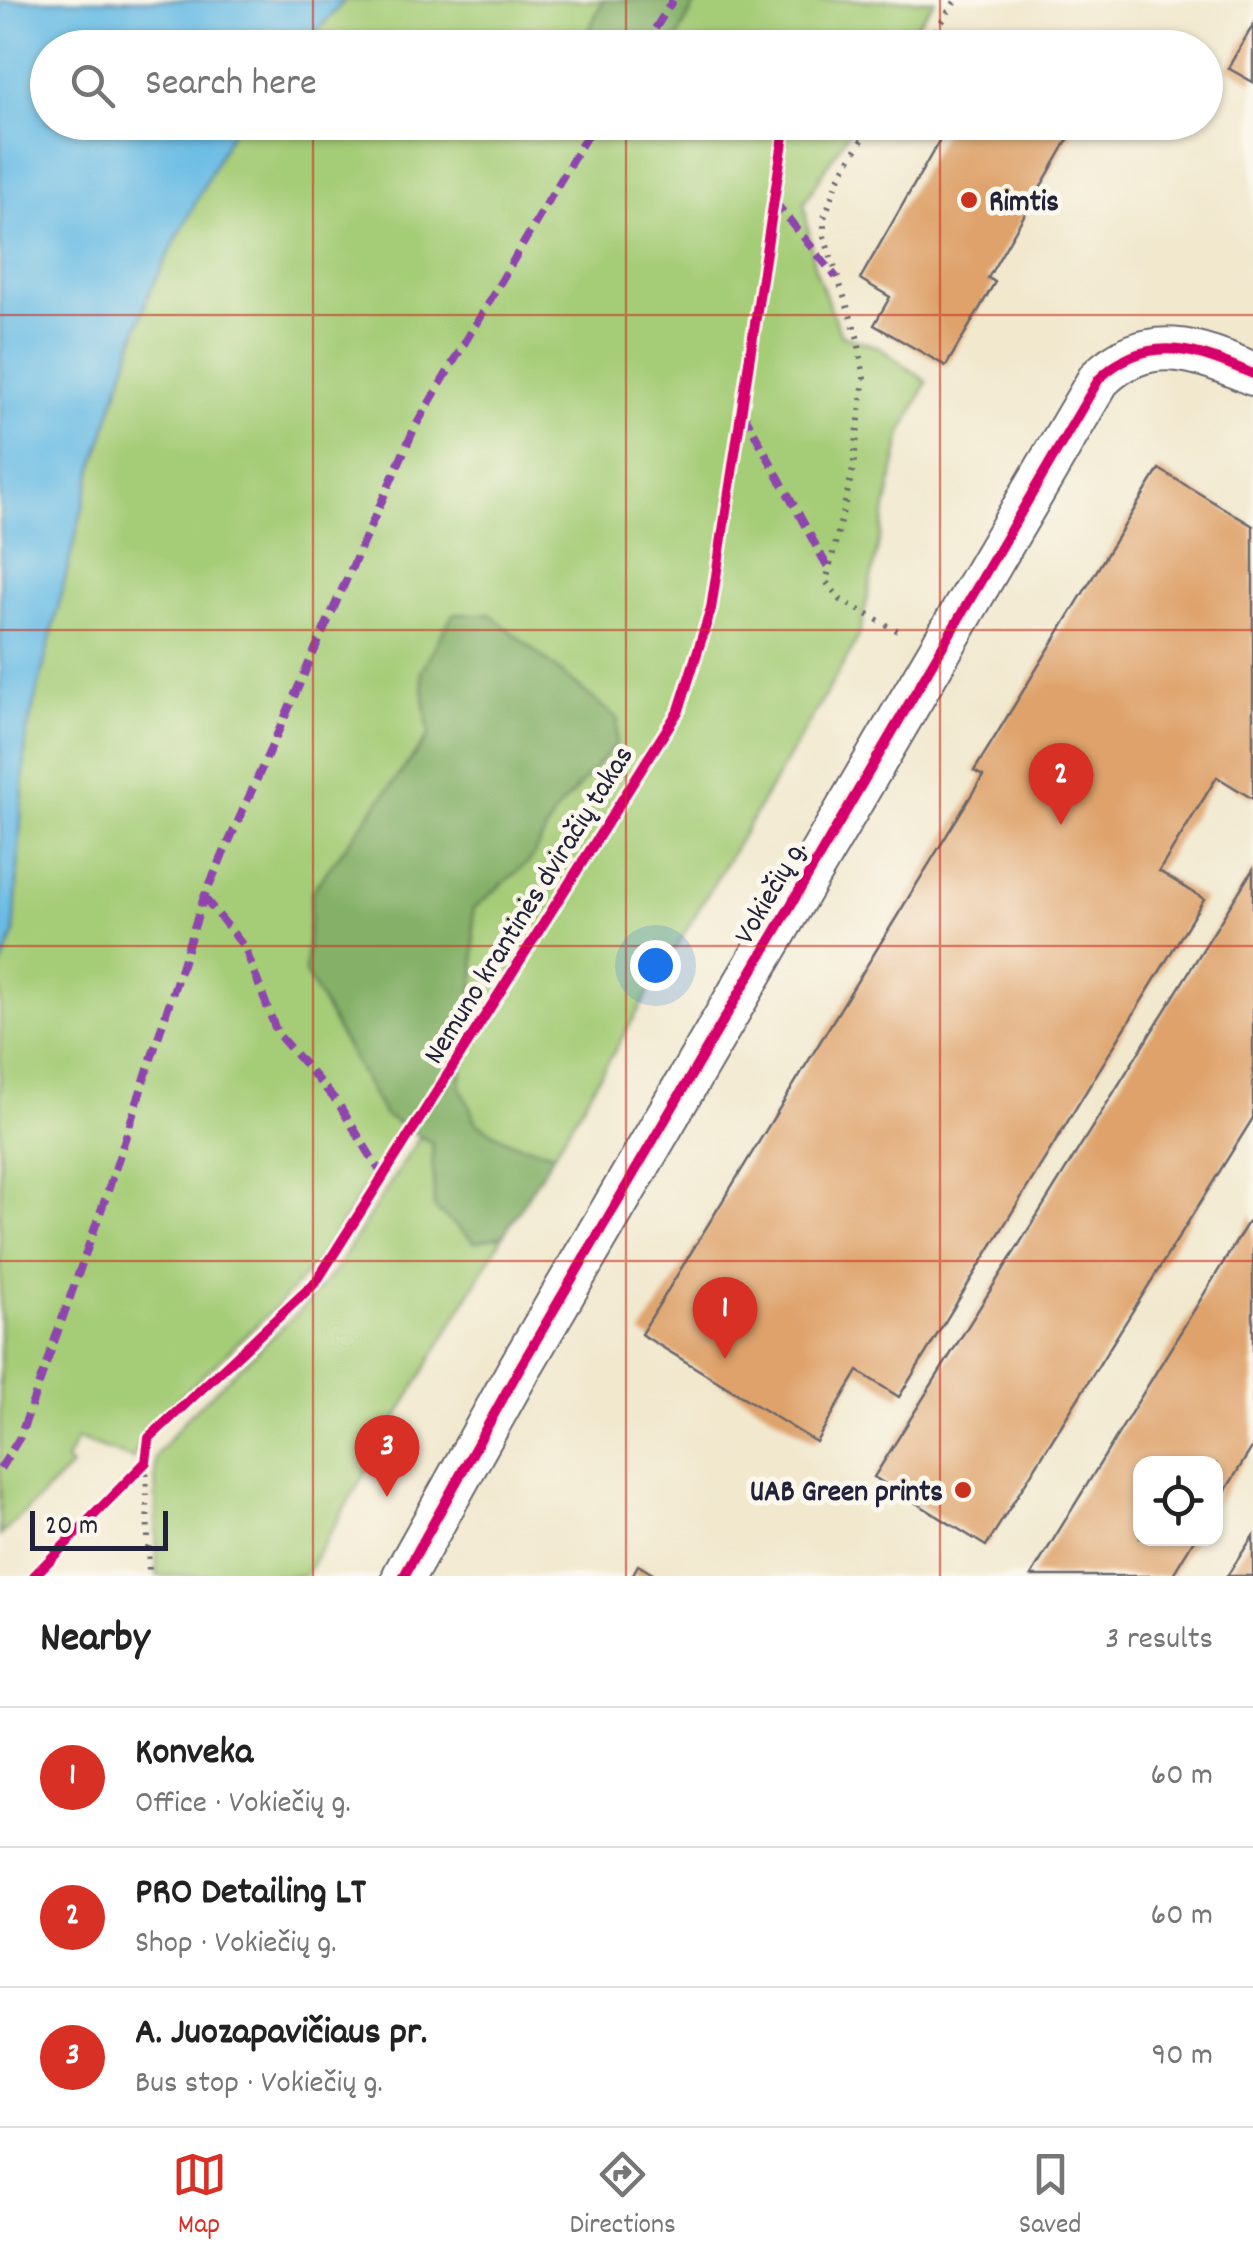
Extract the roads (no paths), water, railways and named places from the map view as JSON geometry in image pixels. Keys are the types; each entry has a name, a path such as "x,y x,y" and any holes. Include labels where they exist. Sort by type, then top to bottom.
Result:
{"street":[{"name":"Vokiečių g.","path":"404,1576 518,1371 1099,378 1116,363 1152,349 1202,352 1253,374"}],"water":[{"path":"0,0 345,0 318,30 30,30 30,140 227,140 148,295 92,471 26,736 14,934 0,970"}],"place":[{"name":"Rimtis","path":"969,200"},
{"name":"PRO Detailing LT","path":"1061,825"},
{"name":"Konveka","path":"725,1359"},
{"name":"UAB Green prints","path":"963,1490"},
{"name":"A. Juozapavičiaus pr.","path":"387,1497"}]}
